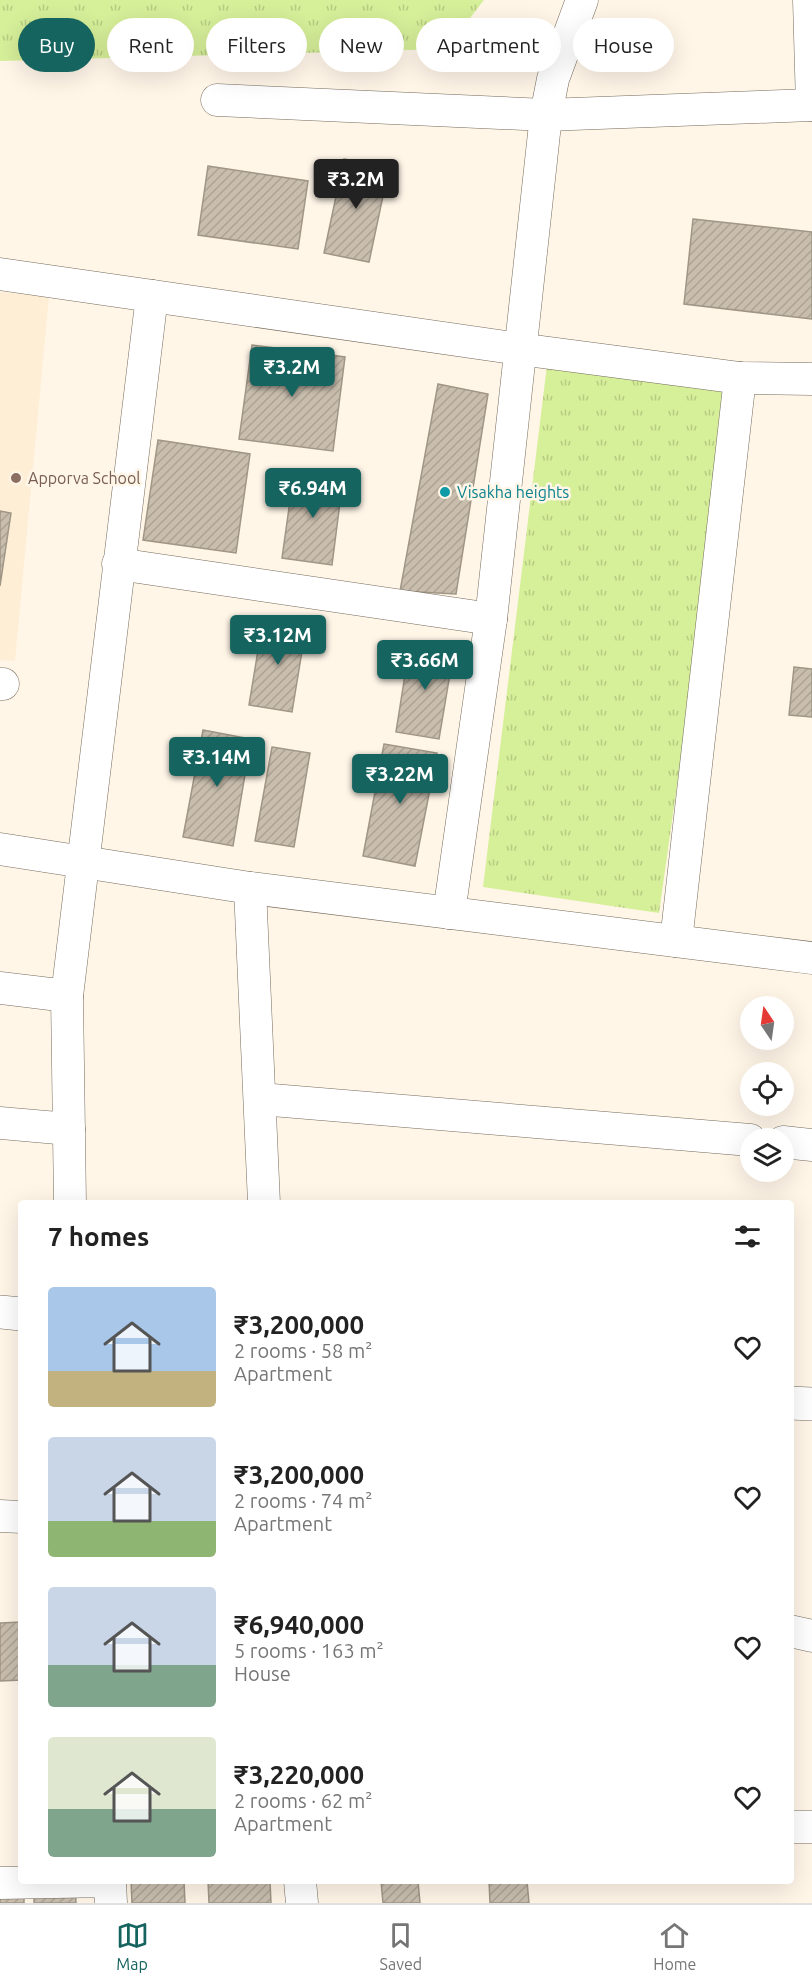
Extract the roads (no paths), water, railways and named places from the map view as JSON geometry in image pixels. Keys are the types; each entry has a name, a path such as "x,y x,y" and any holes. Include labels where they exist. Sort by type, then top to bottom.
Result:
{"main road":[{"path":"0,1312 18,1314"},
{"path":"794,1403 812,1404"}],"street":[{"path":"449,913 491,619 546,115 553,79 582,0"},
{"path":"217,100 546,115 812,105 810,0"},
{"path":"0,274 519,349 740,378 812,379"},
{"path":"70,1200 67,996 152,296"},
{"path":"676,941 740,378"},
{"path":"118,564 491,619"},
{"path":"0,849 250,888 812,958"},
{"path":"250,888 264,1200"},
{"path":"0,988 67,996"},
{"path":"260,1099 740,1139"},
{"path":"0,1123 69,1129"},
{"path":"794,1143 812,1145"},
{"path":"0,1516 18,1517"},
{"path":"794,1632 812,1636"},
{"path":"794,1827 812,1827"},
{"path":"0,1883 18,1883"},
{"path":"110,1884 111,1903"},
{"path":"300,1884 302,1903"}],"place":[{"name":"Apporva School","path":"16,478"},
{"name":"Visakha heights","path":"445,492"}]}
